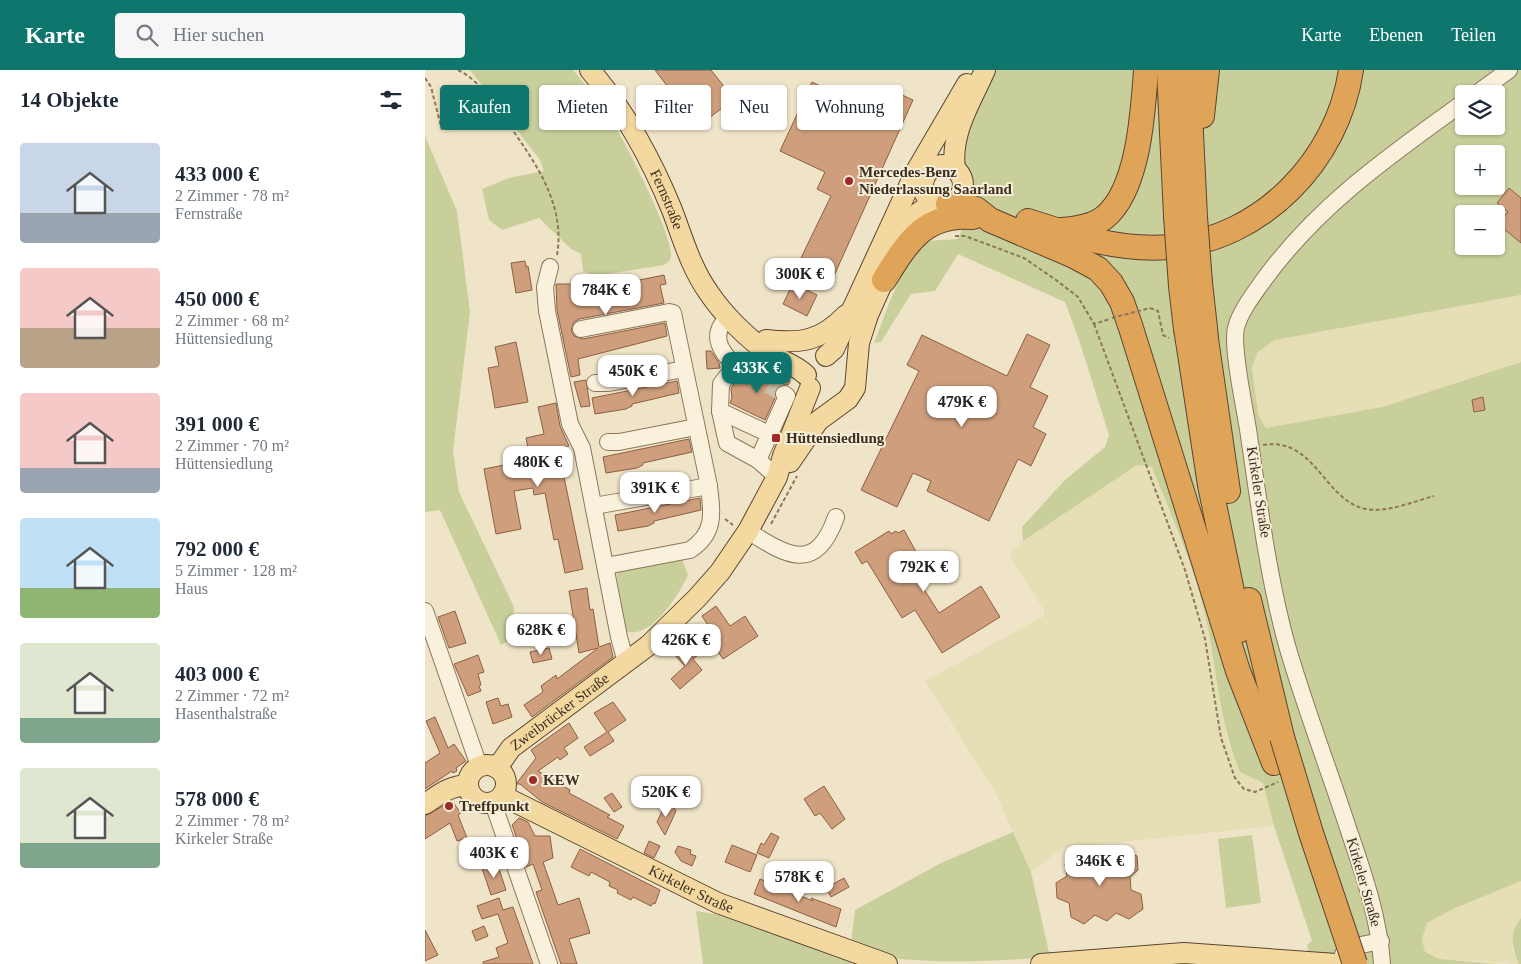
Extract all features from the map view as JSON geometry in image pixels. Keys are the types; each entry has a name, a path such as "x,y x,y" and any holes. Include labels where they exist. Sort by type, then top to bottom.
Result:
{"highway":[{"path":"1057,230 1093,224 1105,217 1123,192 1138,139 1147,70"},
{"path":"1169,70 1185,216 1210,485 1231,589 1278,772 1337,964"},
{"path":"1188,70 1193,189"},
{"path":"1185,216 1193,189 1207,70"},
{"path":"944,176 1000,209 1093,242 1121,246 1169,247 1201,242 1245,223 1266,211 1288,192 1322,151 1338,122 1351,70"},
{"path":"941,203 961,204 975,209 990,220 1074,256 1098,269 1111,283 1122,302 1238,671 1278,772"},
{"path":"884,280 907,244 930,225 946,218 965,217 990,220"},
{"path":"1196,334 1239,549 1283,737 1311,833 1355,964"}],"main road":[{"name":"Fernstraße","path":"590,70 624,118 642,149 671,210 697,275 709,294 765,354 816,375 837,359 844,368"},
{"path":"941,203 926,194 944,176 953,154 955,137 985,70"},
{"name":"Zweibrücker Straße","path":"816,375 835,394 843,385 845,379 844,368 851,344 868,315 907,228 918,214 959,197 944,176 941,143 970,77"},
{"name":"Zweibrücker Straße","path":"789,469 783,456 816,375 834,349 915,173 970,77"},
{"name":"Zweibrücker Straße","path":"877,257 900,216 944,176"},
{"path":"765,354 785,342 816,338 829,331 845,316 858,296"},
{"name":"Zweibrücker Straße","path":"488,767 649,645 697,598 720,572 751,535 818,422 828,412 848,399 855,388 859,343 868,315"},
{"path":"488,767 502,772 507,784 498,799 481,803 476,800 468,785 471,774 488,767"},
{"path":"425,804 444,790 456,785 468,785"},
{"name":"Kirkeler Straße","path":"498,799 718,903 887,964"},
{"path":"1041,964 1154,959 1212,954 1337,964"}],"street":[{"path":"1488,85 1509,70"},
{"name":"Kirkeler Straße","path":"1382,964 1381,941 1369,890 1288,648 1277,602 1251,447 1236,346 1236,329 1255,292 1277,261 1309,224 1355,183 1455,109"},
{"path":"549,267 545,287 547,310 570,424 582,448 619,637 626,663"},
{"path":"581,329 672,312 709,486 712,513 709,530 702,542 690,550 606,566"},
{"path":"735,322 719,325 716,336 719,344 741,370 721,384 720,412 727,443 758,460 789,469"},
{"path":"595,383 609,384 684,369"},
{"path":"758,460 787,396 784,394"},
{"path":"720,412 769,434"},
{"path":"608,442 696,427"},
{"path":"594,506 709,486"},
{"path":"751,535 793,556 804,556 814,553 826,541 836,517"},
{"path":"425,611 488,767"},
{"path":"498,799 549,964"},
{"path":"1332,964 1351,947 1381,941"}],"path":[{"path":"459,70 480,84 534,161 546,184 556,211 559,241 556,257 549,267"},
{"path":"425,78 431,87 440,122"},
{"path":"951,236 965,236 1024,258 1078,297 1094,324 1185,570 1205,639 1221,738 1235,778 1244,789 1255,792 1278,772"},
{"path":"1094,324 1150,308"},
{"path":"1251,447 1275,443 1295,450 1312,462 1335,488 1352,503 1365,509 1384,508 1435,496"},
{"path":"712,513 719,514 751,535 787,498 789,469"}],"shaded area":[{"path":"1521,295 1521,362 1382,407 1266,428 1258,414 1252,367 1258,352 1275,340"},
{"path":"1137,464 1152,467 1191,570 1206,618 1228,745 1257,781 1263,783 1274,826 1063,848 1031,872 995,792 925,681 1044,616 1044,610 1011,559 1011,552 1023,541"},
{"path":"1521,881 1521,918 1514,925 1511,946 1519,964 1439,959 1425,952 1422,939 1427,923 1453,909"}],"green space":[{"path":"470,70 573,70 585,85 539,85 539,130 617,130 658,212 670,246 670,260 664,265 595,276 583,271 581,254 571,249 539,218 502,230 489,220 482,189 509,178 544,171 540,160 517,130 529,130 529,85 482,85"},
{"path":"993,70 1521,70 1521,295 1275,340 1258,352 1252,367 1258,414 1266,428 1382,407 1521,362 1521,881 1453,909 1427,923 1422,939 1425,952 1439,959 1497,964 1311,964 1307,945 1312,941 1274,826 1263,783 1240,772 1233,753 1219,696 1210,638 1201,599 1182,542 1152,467 1137,465 1023,541 1022,527 1065,480 1105,447 1109,435 1065,302 958,254 935,291 911,294 881,342 874,343 902,274 917,250 924,243 936,240 958,239 977,193 968,180 959,154 963,132"},
{"path":"425,136 457,211 470,312 453,451 459,492 514,607 511,639 501,645 440,510 425,512"},
{"path":"682,559 688,575 668,608 647,628 637,632 625,632 616,570"},
{"path":"1013,832 1031,872 1050,957 970,961 910,960 890,958 851,943 855,910 941,863"},
{"path":"1252,835 1261,903 1226,908 1218,839"},
{"path":"696,911 731,917 853,964 703,964"},
{"path":"1521,918 1521,964 1519,964 1513,946 1513,934"}],"building":[{"path":"655,70 711,70 723,85 721,85 721,109 711,116 711,85 666,85"},
{"name":"Mercedes-Benz Niederlassung Saarland","path":"903,95 913,100 903,122"},
{"name":"Mercedes-Benz Niederlassung Saarland","path":"797,114 797,130 900,130 833,278 799,262 831,196 817,189 825,172 780,151"},
{"path":"1509,188 1521,198 1521,243 1505,230 1505,216 1508,212 1505,210 1505,205 1497,203"},
{"path":"525,261 526,267 528,266 532,290 516,293 511,263"},
{"path":"664,275 666,284 660,285 664,303 579,319 574,322 571,330 574,336 583,339 665,323 667,336 578,359 580,375 571,377 557,310 556,284 579,284 580,292"},
{"path":"793,283 817,295 807,316 783,304"},
{"path":"1027,334 1050,345 1030,387 1048,396 1033,427 1046,434 1031,466 1018,459 989,521 927,491 931,481 913,473 897,507 861,490 919,371 907,365 922,335 1007,376"},
{"path":"516,342 528,402 495,408 488,368 499,366 495,347"},
{"path":"706,351 711,351 720,368 707,369"},
{"path":"770,371 790,381 788,385 780,385 775,389 775,398 765,420 730,403 732,398 731,388 737,380 746,384 751,383 757,376 765,376"},
{"path":"586,380 590,406 581,407 574,382"},
{"path":"677,381 679,393 632,404 632,406 626,409 595,414 592,398"},
{"path":"1483,397 1485,410 1474,412 1472,400"},
{"path":"556,403 560,426 569,446 558,448 583,569 565,573 558,539 554,540 545,493 534,495 533,488 514,491 521,529 496,534 484,469 509,464 510,469 531,464 526,438 544,434 538,407"},
{"path":"689,439 692,452 643,463 643,465 637,468 606,473 603,457"},
{"path":"700,498 701,510 654,521 654,523 648,526 618,531 615,515"},
{"path":"904,530 919,557 908,564 939,613 981,586 1000,617 942,653 915,610 902,618 867,561 862,564 855,552 889,531 891,534"},
{"path":"587,588 590,610 593,609 599,647 610,643 613,657 532,717 524,705 543,692 541,686 556,675 557,679 598,648 579,653 569,591"},
{"path":"716,606 730,626 745,616 758,636 723,659 710,640 715,636 702,616"},
{"path":"455,611 466,643 449,648 438,617"},
{"path":"687,642 698,655 693,659 702,670 680,689 671,679 685,666 674,654"},
{"path":"549,648 552,659 533,663 530,652"},
{"path":"478,655 484,672 478,674 481,691 468,696 454,664"},
{"path":"498,698 501,706 508,704 512,717 493,724 486,702"},
{"path":"613,702 626,720 608,732 614,741 590,756 584,747 607,732 594,713"},
{"path":"435,717 448,748 454,744 466,761 456,768 457,771 453,773 452,771 425,789 425,763 440,753 426,721"},
{"path":"569,723 578,738 564,748 568,754 560,760 558,757 538,771 570,790 569,793 610,815 607,817 624,826 617,839 542,802 520,784 516,784 536,758 531,750"},
{"path":"824,786 845,819 832,829 820,813 815,816 804,799"},
{"path":"612,793 622,807 614,812 604,798"},
{"path":"452,801 461,813 458,815 467,838 457,841 450,823 425,839 425,816"},
{"path":"672,804 676,811 665,835 657,822 663,809"},
{"path":"519,818 528,822 535,836 550,836 553,858 543,862 558,905 579,898 590,933 569,939 577,964 561,964 536,892 542,890 533,864 526,867 512,825"},
{"path":"771,833 779,837 769,858 757,853 761,843 764,845"},
{"path":"649,841 660,846 654,858 644,853"},
{"path":"732,845 757,855 750,872 725,862"},
{"path":"678,846 691,850 690,854 696,856 692,866 681,861 675,852"},
{"path":"580,849 660,890 655,904 653,903 651,906 633,897 631,900 617,893 618,890 609,886 610,882 591,872 589,876 571,867"},
{"path":"1122,850 1137,856 1138,870 1130,877 1131,890 1141,894 1143,909 1129,919 1116,913 1107,921 1095,915 1084,924 1071,917 1069,903 1057,898 1056,883 1067,876 1065,864 1077,854 1087,860 1099,852 1112,857"},
{"path":"497,863 506,890 491,895 482,868"},
{"path":"844,878 849,887 831,897 826,888"},
{"path":"760,879 813,901 811,898 841,909 836,927 754,894"},
{"path":"499,898 503,910 513,907 533,964 483,964 483,962 499,957 496,948 508,943 498,914 482,919 477,906"},
{"path":"484,926 488,936 476,941 472,931"},
{"path":"425,930 438,955 425,961"}],"tunnel":[{"path":"747,374 784,394"}],"place":[{"name":"Mercedes-Benz Niederlassung Saarland","path":"849,181"},
{"name":"Hüttensiedlung","path":"776,438"},
{"name":"KEW","path":"533,780"},
{"name":"Treffpunkt","path":"449,806"}]}
